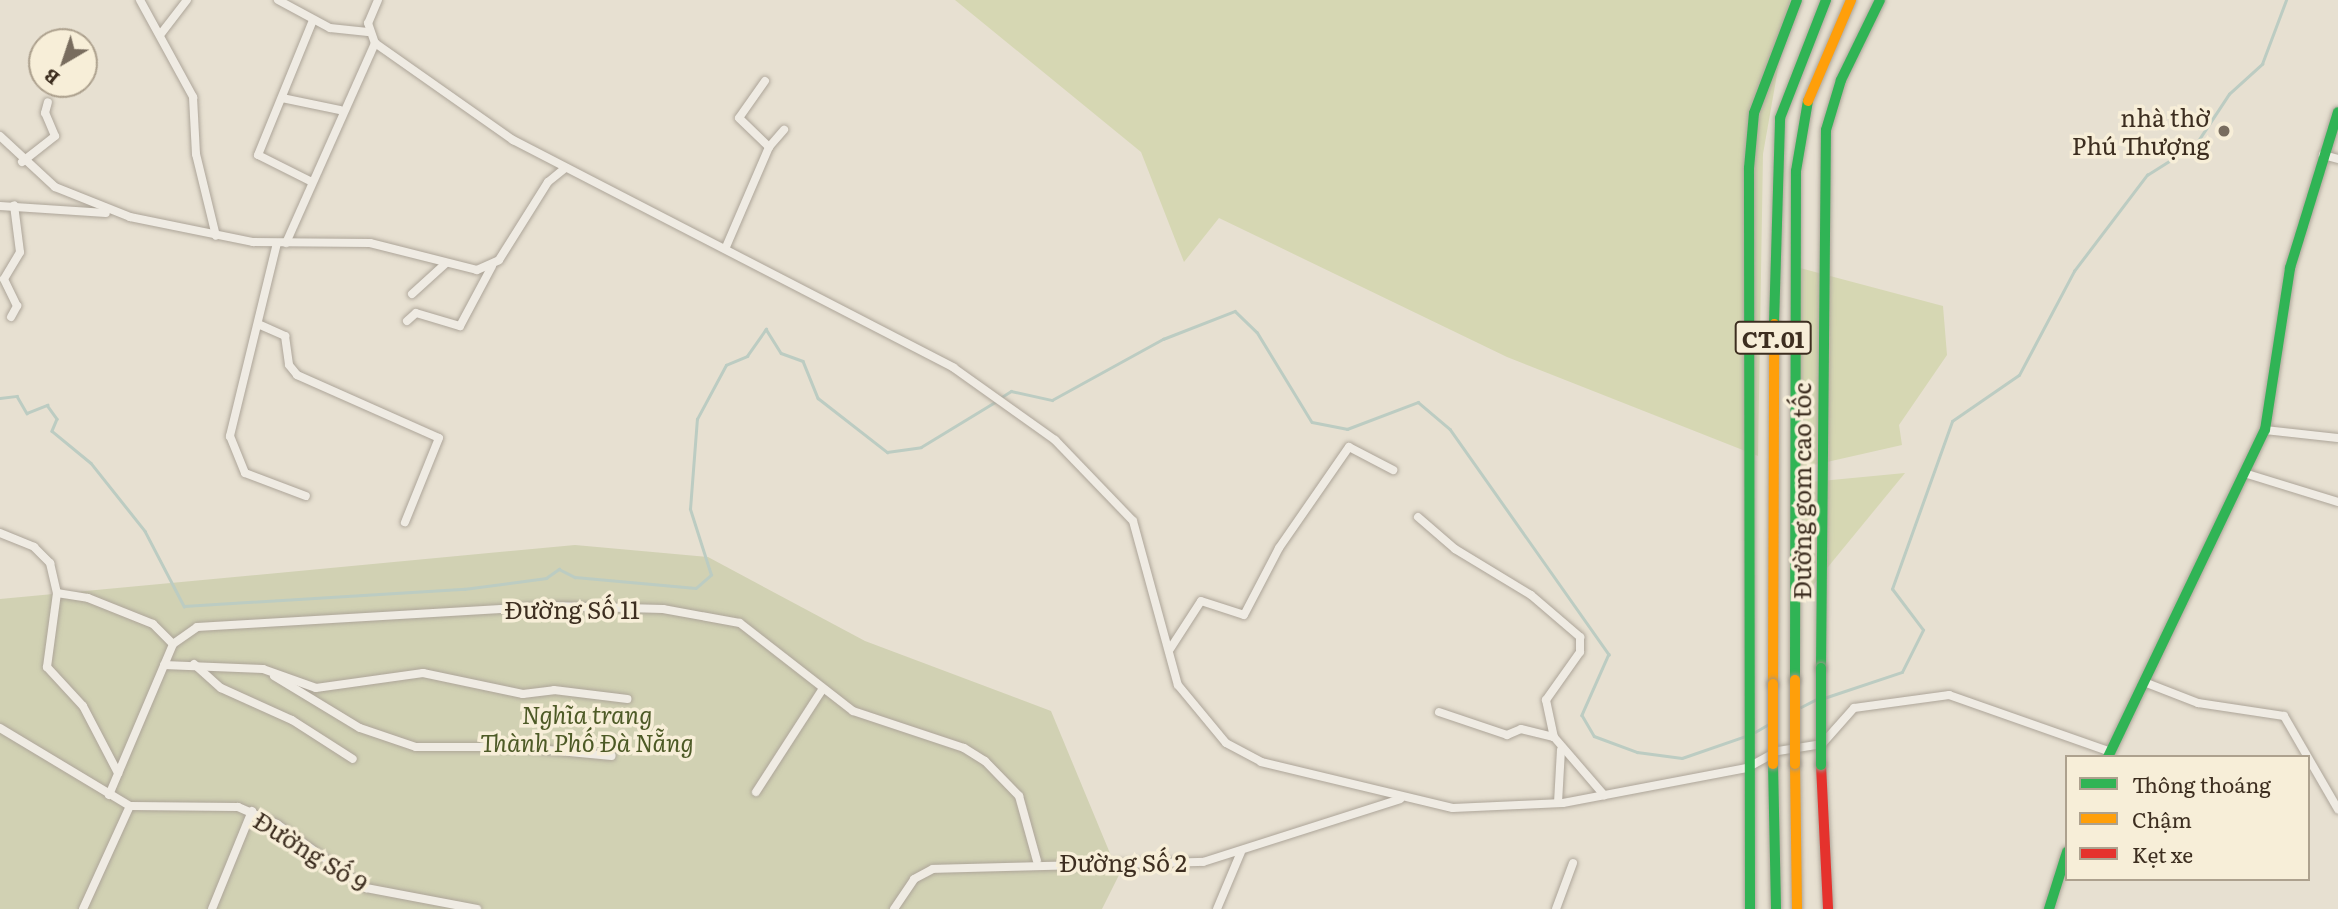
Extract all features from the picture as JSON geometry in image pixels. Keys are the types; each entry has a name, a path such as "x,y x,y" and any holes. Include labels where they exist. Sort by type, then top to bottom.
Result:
{"main road":[{"path":"1750,909 1747,766 1749,168 1754,113 1797,0"},
{"name":"CT.01","path":"1776,909 1773,764 1775,170 1780,118 1826,0"},
{"name":"CT.01","path":"1797,909 1796,172 1801,123 1817,71 1851,0"},
{"name":"Đường gom cao tốc","path":"1828,909 1821,765 1826,130 1841,80 1880,0"},
{"path":"2110,754 2265,430 2287,279 2338,112"},
{"path":"2049,909 2065,858"}],"street":[{"path":"140,0 193,97 196,154 216,236"},
{"path":"160,35 187,0"},
{"path":"278,0 313,20 368,32 375,43 513,140 726,247 985,389 1055,440 1133,521 1178,685 1226,743 1261,762 1453,808 1558,803 1747,766 1778,751 1822,744 1854,708 1949,695 2110,754"},
{"path":"368,32 378,0"},
{"path":"310,181 259,159 313,20"},
{"path":"306,496 245,473 230,436 258,324 282,243 340,110 375,43"},
{"path":"765,81 739,118 769,147"},
{"path":"282,98 340,110"},
{"path":"22,162 55,136 45,113 48,102"},
{"path":"726,247 769,147 784,130"},
{"path":"0,136 22,162 84,202 130,217 216,236 282,243 370,243 445,264 492,266"},
{"path":"2323,155 2338,159"},
{"path":"407,321 416,313 460,326 492,266 548,182 565,168"},
{"path":"11,317 17,306 4,279 20,252 8,205 130,217"},
{"path":"412,294 445,264"},
{"path":"258,324 285,336 289,365 298,375 439,438 405,522"},
{"path":"2265,430 2338,438"},
{"path":"1170,649 1201,601 1235,616 1247,611 1279,548 1349,447 1393,470"},
{"path":"2244,473 2338,502"},
{"path":"1418,517 1455,549 1531,595 1580,637 1580,652 1546,700 1554,737 1604,795"},
{"path":"0,533 44,554 58,593 47,667 83,706 118,773"},
{"path":"58,593 88,597 153,624 173,644 109,795"},
{"name":"Đường Số 11","path":"173,644 197,627 551,606 663,609 740,623 822,690 853,711 964,748 985,761 1019,796 1037,861"},
{"path":"164,665 194,664 271,673 316,688 423,673 523,694 554,690 628,699"},
{"path":"194,664 221,688 292,720 353,759"},
{"path":"271,673 360,727 416,747 517,747 612,756"},
{"path":"2144,682 2197,703 2284,716 2307,755"},
{"path":"756,792 822,690"},
{"path":"1439,712 1507,735 1521,729 1554,737"},
{"name":"Đường Số 9","path":"0,728 130,806 156,810 212,803 252,811 366,888 477,909"},
{"path":"1558,803 1560,750"},
{"path":"2310,761 2338,809"},
{"name":"Đường Số 2","path":"894,909 926,871 1037,861 1159,867 1241,852 1403,798"},
{"path":"83,909 130,806"},
{"path":"212,909 252,811"},
{"path":"1217,909 1241,852"},
{"path":"1556,909 1573,863"}],"green space":[{"path":"955,0 1790,0 1763,154 1758,456 1507,357 1219,218 1184,262 1141,152"},
{"path":"1800,268 1943,306 1947,355 1899,425 1902,445 1796,469"},
{"path":"1905,473 1805,595 1800,483"},
{"name":"Nghĩa trang Thành Phố Đà Nẵng","path":"575,545 708,557 865,641 1051,711 1119,875 1102,909 0,909 0,599"}],"waterway":[{"path":"1824,698 1902,672 1923,630 1892,589 1952,421 2019,375 2074,271 2147,175 2196,144 2229,94 2262,64 2286,0"},
{"path":"1000,398 1011,391 1052,400 1163,339 1235,311 1257,332 1312,422 1347,429 1418,402 1450,429 1609,654 1582,715 1594,736 1637,752 1682,758 1746,736"},
{"path":"0,398 17,396 27,413 47,405 57,419 52,431 91,463 145,531 184,606 464,589 546,578 559,569 575,577 696,588 711,575 690,509 697,419 726,365 747,356 766,329 781,353 803,361 818,398 887,452 921,447 995,402"},
{"path":"1801,707 1817,699"},
{"path":"1755,732 1767,725"}],"traffic: fast":[{"path":"1750,909 1749,168 1754,113 1797,0"},
{"path":"1774,324 1780,118 1826,0"},
{"path":"1821,668 1826,130 1841,80 1880,0"},
{"path":"1795,680 1796,171 1808,101"},
{"path":"2109,755 2265,430 2290,268 2338,112"},
{"path":"1821,668 1821,765"},
{"path":"1773,764 1776,909"},
{"path":"2049,909 2065,858"}],"traffic: slow":[{"path":"1808,101 1851,0"},
{"path":"1773,684 1774,324"},
{"path":"1795,680 1795,764"},
{"path":"1773,684 1773,764"},
{"path":"1795,764 1797,909"}],"traffic: jam":[{"path":"1821,765 1828,909"}],"place":[{"name":"nhà thờ Phú Thượng","path":"2224,131"}]}
